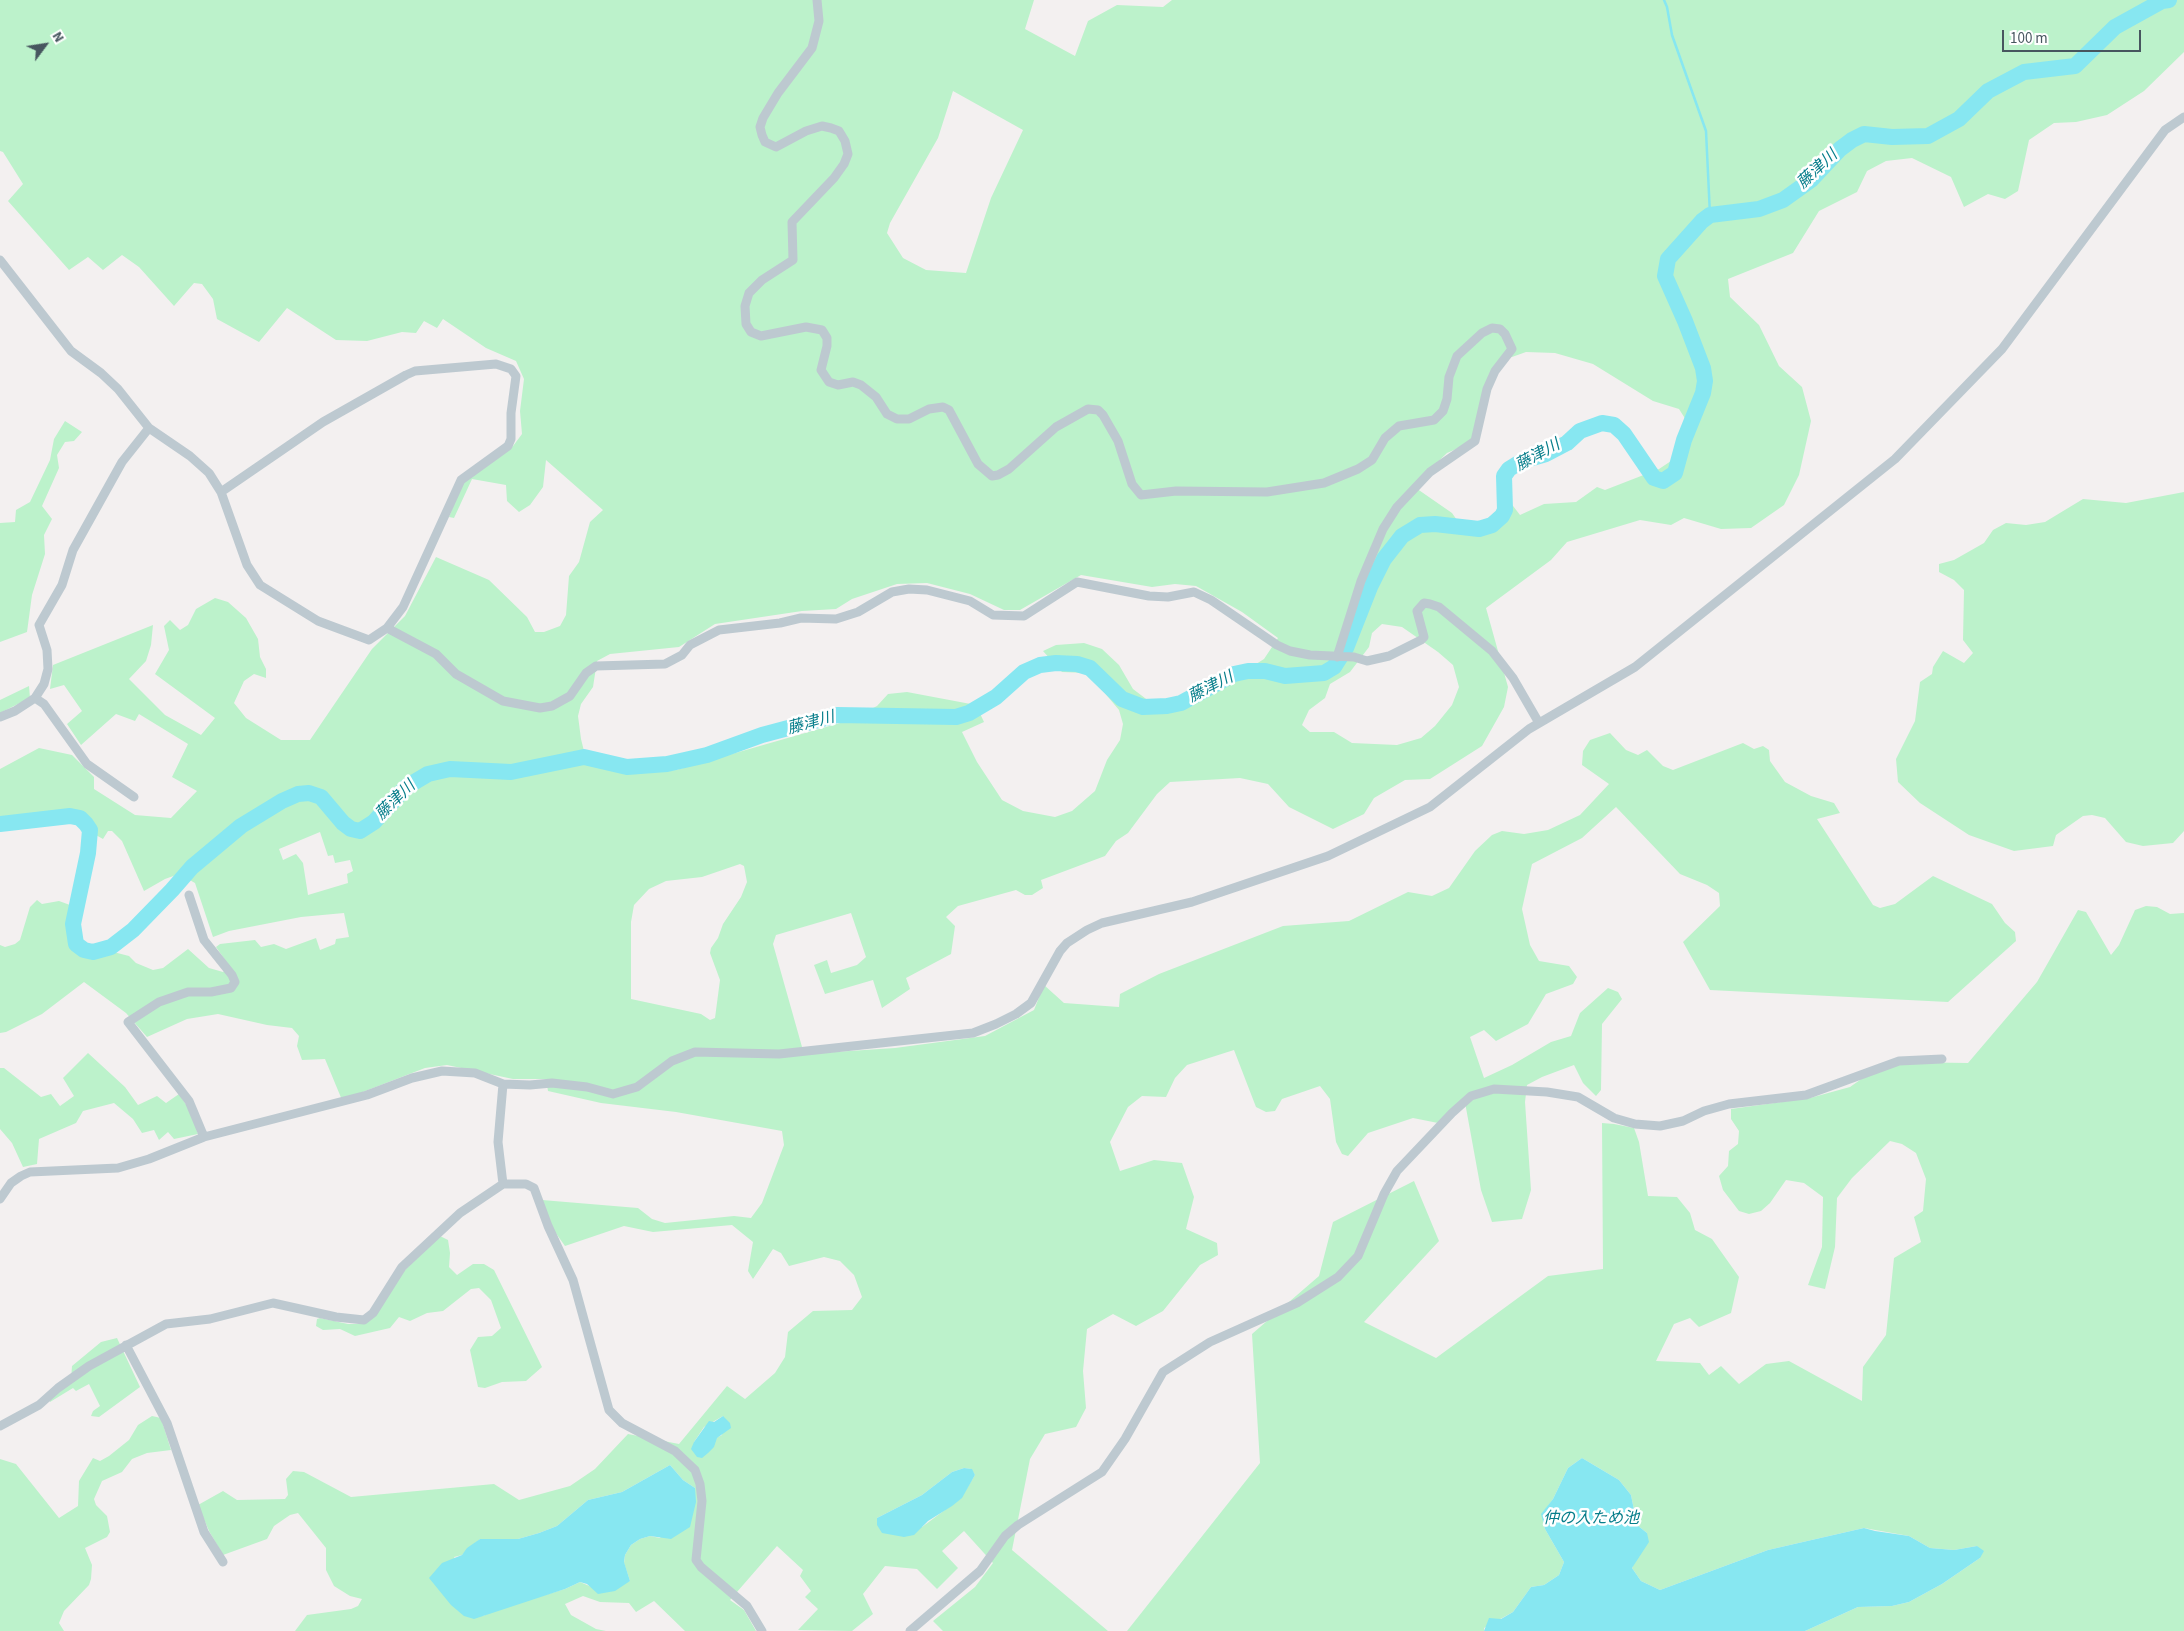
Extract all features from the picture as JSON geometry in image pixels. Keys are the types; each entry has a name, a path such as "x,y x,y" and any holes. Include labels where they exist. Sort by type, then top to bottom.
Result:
{"street":[{"path":"817,0 819,21 812,48 778,93 760,127 765,142 776,147 806,131 822,126 831,128 839,131 845,141 848,154 834,178 792,222 793,260 762,280 749,293 745,306 746,324 751,332 761,336 806,326 822,330 827,338 827,346 821,370 829,382 838,385 853,382 861,384 876,397 887,414 897,419 909,419 930,409 943,407 950,410 978,464 992,476 998,476 1009,469 1056,428 1088,409 1098,410 1103,416 1118,441 1132,484 1141,495 1152,496 1176,491 1267,492 1324,483 1358,469 1372,460 1385,438 1399,426 1434,420 1443,411 1447,399 1449,376 1457,356 1473,340 1487,330 1492,328 1500,329 1505,334 1512,349 1495,371 1487,389 1475,441 1430,472 1397,507 1382,529 1361,581 1337,657"},
{"path":"0,1199 11,1183 20,1176 30,1172 118,1168 149,1159 204,1137 367,1095 412,1078 442,1071 475,1073 503,1084 530,1086 552,1083 587,1087 613,1094 637,1087 672,1061 695,1052 779,1054 973,1033 1016,1014 1030,1003 1067,942 1087,930 1102,923 1192,902 1328,856 1430,807 1539,723 1635,667 1895,459 2002,348 2165,130 2184,117"},
{"path":"0,260 71,351 101,373 118,389 149,428 190,456 208,473 221,492 251,574 267,591 318,621 369,640 387,628 403,608 461,480 508,446 511,439 511,413 516,376 512,369 496,364 415,371 406,374 323,422 221,492"},
{"path":"0,717 15,711 36,698 44,684 48,669 47,650 39,625 62,585 73,550 122,462 149,428"},
{"path":"387,628 436,654 456,674 503,701 540,708 552,706 570,696 586,673 596,666 665,664 682,655 690,645 719,630 780,623 801,618 836,618 858,612 892,592 909,589 927,590 970,601 993,615 1024,616 1077,582 1149,596 1168,597 1194,592 1211,600 1276,645 1290,651 1337,657 1354,657 1367,661 1380,659 1422,640 1424,637 1417,611 1424,603 1439,607 1492,651 1513,678 1539,723"},
{"path":"36,698 44,704 87,764 134,797"},
{"path":"190,895 204,940 232,975 235,982 231,988 211,992 188,992 159,1002 128,1022 189,1101 204,1137"},
{"path":"910,1631 980,1571 1005,1536 1018,1525 1102,1472 1125,1439 1163,1372 1210,1342 1297,1303 1338,1277 1358,1256 1384,1194 1397,1171 1452,1113 1471,1096 1494,1089 1578,1097 1614,1118 1635,1124 1660,1126 1683,1121 1704,1111 1729,1104 1806,1095 1899,1061 1942,1059"},
{"path":"503,1084 498,1142 503,1184"},
{"path":"0,1426 39,1405 58,1388 89,1366 166,1324 210,1319 273,1303 336,1317 364,1320 373,1313 402,1267 460,1212 503,1184 526,1184 534,1188 548,1226 573,1280 609,1410 622,1423 675,1451 695,1470 700,1484 702,1501 696,1560 701,1568 747,1606 762,1631"},
{"path":"126,1346 167,1423 204,1532 223,1562"}],"green space":[{"path":"0,0 1034,0 1025,29 1075,56 1088,21 1117,5 1163,7 1172,0 2184,0 2184,52 2144,91 2107,115 2076,122 2054,123 2029,140 2018,191 2005,199 1988,194 1964,207 1951,177 1912,158 1886,161 1867,171 1857,192 1819,211 1793,253 1728,279 1730,297 1759,325 1779,366 1802,387 1811,421 1799,475 1784,505 1751,528 1721,529 1684,518 1671,525 1640,520 1567,542 1551,560 1486,608 1508,687 1504,707 1482,746 1430,779 1405,780 1374,798 1364,814 1333,829 1289,807 1268,784 1240,778 1170,782 1157,794 1128,833 1116,841 1105,856 1041,880 1043,888 1032,895 1025,895 1016,890 958,906 946,917 955,926 951,954 906,978 910,989 882,1008 873,980 825,994 814,965 827,960 831,973 857,965 866,957 851,913 776,935 773,944 804,1054 895,1048 985,1036 1034,1010 1044,985 1064,1003 1119,1007 1120,994 1159,974 1283,926 1349,921 1408,892 1432,896 1449,888 1475,851 1492,835 1502,831 1524,834 1548,830 1580,815 1609,784 1582,765 1583,751 1590,740 1610,733 1626,750 1638,755 1647,750 1663,766 1673,770 1743,743 1754,749 1763,746 1769,750 1770,761 1785,782 1811,796 1834,803 1840,813 1817,819 1873,905 1880,908 1895,904 1933,876 1992,904 2005,923 2015,932 2016,941 1948,1002 1710,990 1683,942 1720,906 1719,893 1707,885 1680,874 1616,807 1582,838 1532,864 1522,909 1530,945 1539,961 1569,966 1577,977 1573,984 1546,994 1528,1024 1496,1041 1484,1030 1470,1037 1484,1078 1512,1065 1551,1042 1571,1036 1580,1013 1608,988 1618,992 1622,999 1602,1024 1601,1090 1596,1096 1583,1083 1574,1065 1527,1085 1525,1102 1531,1190 1522,1219 1492,1222 1481,1190 1464,1097 1438,1123 1413,1118 1368,1133 1348,1156 1342,1154 1336,1142 1330,1099 1320,1086 1282,1099 1275,1111 1266,1112 1256,1107 1234,1050 1187,1065 1175,1078 1166,1097 1142,1096 1128,1107 1110,1142 1120,1171 1154,1160 1182,1163 1194,1197 1186,1229 1217,1243 1218,1255 1200,1265 1163,1311 1136,1326 1113,1314 1087,1329 1083,1371 1086,1408 1076,1427 1045,1434 1030,1459 1012,1550 1108,1631 943,1631 933,1621 975,1587 993,1563 964,1531 942,1551 958,1568 937,1589 917,1569 885,1566 863,1594 873,1614 852,1631 798,1630 818,1609 805,1597 811,1591 800,1576 803,1570 777,1546 730,1600 744,1610 756,1631 685,1631 654,1601 636,1612 629,1603 600,1602 583,1596 565,1604 571,1615 596,1629 606,1631 295,1631 307,1615 351,1609 358,1606 362,1599 350,1596 334,1586 326,1570 326,1548 298,1513 290,1515 274,1526 267,1539 223,1555 209,1531 198,1505 223,1491 237,1500 285,1499 288,1495 286,1479 293,1471 304,1472 351,1497 494,1484 519,1500 570,1486 595,1469 628,1434 679,1444 727,1386 745,1399 775,1373 785,1357 788,1332 813,1311 852,1310 862,1297 854,1275 840,1261 824,1257 789,1266 781,1253 773,1249 753,1279 748,1271 753,1242 732,1225 653,1232 624,1226 565,1246 550,1225 542,1200 638,1208 652,1219 665,1223 734,1216 751,1218 762,1203 784,1145 782,1131 676,1112 601,1103 548,1091 546,1079 513,1079 447,1065 425,1068 342,1100 325,1059 302,1060 297,1046 299,1036 292,1028 267,1025 218,1014 187,1019 147,1037 126,1013 84,982 42,1014 6,1032 0,1033 0,945 5,947 15,944 20,940 30,907 37,900 42,904 59,901 80,911 79,929 83,941 90,946 129,956 136,963 153,970 163,968 188,949 209,968 223,972 230,967 216,947 220,944 255,940 261,947 274,944 286,949 316,938 320,950 335,944 336,939 349,937 344,913 301,917 229,931 213,937 195,883 179,874 165,879 144,891 122,841 112,831 108,831 103,839 94,834 91,823 80,816 62,813 0,821 0,769 39,748 72,755 94,777 94,789 135,815 171,818 197,791 172,777 188,744 139,714 135,721 116,714 81,745 67,724 82,711 64,685 50,689 53,665 153,625 151,645 146,661 129,679 165,715 201,735 215,718 155,674 169,650 164,626 170,620 180,630 188,625 196,609 215,598 228,602 246,618 258,639 260,657 266,669 266,678 254,674 244,681 234,703 246,718 281,740 310,740 372,649 405,616 436,557 489,580 527,617 535,632 544,632 560,626 566,615 569,576 579,562 590,522 603,510 546,460 543,487 530,505 519,512 507,501 506,485 472,479 454,518 449,517 462,484 513,446 522,434 520,411 524,379 516,361 486,348 443,319 437,328 424,321 416,333 402,332 367,341 336,340 287,308 259,342 217,319 213,299 202,284 194,283 174,306 139,267 122,255 103,270 88,257 69,270 8,201 23,184 3,152 0,151","holes":["953,91 1023,130 991,198 966,273 926,270 903,258 887,233 890,223 938,138","1526,352 1555,353 1593,364 1653,401 1679,409 1693,431 1683,453 1659,469 1605,490 1597,487 1576,502 1544,504 1520,515 1510,502 1481,523 1459,523 1452,513 1413,486 1447,453 1468,444 1474,438 1489,374 1504,354 1512,357","1081,575 1152,587 1175,584 1196,586 1242,612 1278,638 1264,659 1192,703 1162,711 1133,689 1119,665 1102,649 1084,643 1056,645 1043,651 1062,672 1088,673 1119,710 1123,724 1120,740 1107,760 1095,791 1072,811 1055,817 1023,811 1002,800 977,762 962,732 984,722 976,705 907,692 888,694 877,706 847,721 676,770 626,772 587,763 578,716 581,704 593,687 597,661 610,654 679,647 715,624 802,611 836,609 852,599 897,584 927,583 970,594 1004,610 1020,610","1382,624 1402,627 1453,665 1459,687 1452,705 1435,726 1421,738 1397,745 1352,743 1334,732 1310,732 1302,725 1309,710 1325,698 1330,684 1350,672 1369,647 1372,633","320,832 328,856 333,855 335,863 350,860 353,871 347,874 348,883 308,895 303,863 296,854 283,860 279,849","740,864 744,866 747,882 741,897 723,924 718,938 711,948 710,953 720,980 715,1018 710,1020 701,1014 631,999 631,922 634,905 649,889 666,881 702,877","723,1416 722,1435 694,1442 704,1427","670,1465 683,1480 695,1488 660,1538 650,1536 640,1539 631,1545 625,1555 624,1563 630,1581 594,1588 580,1582 565,1589 495,1610 483,1616 454,1557 462,1555 480,1539 518,1539 557,1526 588,1500 622,1492","964,1468 971,1469 975,1475 961,1498 922,1527 877,1518 922,1495 952,1472"]},
{"path":"65,421 82,432 74,441 65,442 57,455 59,468 42,506 52,519 44,535 45,554 32,595 27,632 0,642 0,523 15,522 16,510 30,502 50,460 54,439"},
{"path":"2184,492 2184,831 2173,843 2143,846 2126,842 2105,818 2092,815 2083,816 2056,835 2053,846 2014,851 1969,835 1920,803 1898,782 1896,759 1915,721 1920,682 1932,674 1933,667 1943,651 1964,663 1973,653 1963,640 1964,590 1954,580 1939,572 1939,564 1954,560 1984,543 1993,530 2006,523 2026,525 2045,522 2083,499 2126,503"},
{"path":"29,686 30,698 0,713 0,700"},
{"path":"2146,906 2157,907 2170,914 2184,913 2184,1631 1805,1631 1858,1607 1892,1606 1909,1602 1942,1584 1980,1558 1977,1546 1954,1550 1930,1548 1909,1536 1864,1528 1768,1550 1660,1590 1641,1581 1632,1568 1647,1533 1637,1525 1631,1495 1619,1480 1582,1458 1568,1468 1553,1499 1542,1514 1545,1529 1564,1562 1559,1575 1544,1585 1531,1587 1513,1612 1484,1628 1484,1631 1127,1631 1260,1463 1252,1334 1319,1276 1333,1222 1414,1181 1439,1241 1364,1322 1436,1358 1548,1276 1603,1269 1602,1123 1614,1124 1634,1128 1639,1142 1648,1196 1677,1197 1690,1213 1695,1230 1712,1239 1739,1277 1731,1313 1699,1327 1690,1318 1674,1324 1656,1361 1700,1363 1709,1375 1721,1366 1739,1384 1766,1364 1789,1361 1862,1401 1863,1367 1886,1335 1894,1258 1921,1242 1914,1217 1923,1211 1926,1179 1916,1153 1902,1144 1890,1141 1852,1178 1837,1198 1835,1247 1825,1289 1808,1285 1822,1247 1823,1197 1804,1183 1786,1180 1770,1203 1761,1211 1749,1214 1739,1211 1723,1190 1719,1176 1728,1166 1729,1151 1738,1144 1739,1131 1731,1119 1731,1109 1810,1098 1850,1087 1870,1073 1899,1062 1968,1063 2037,982 2078,910 2086,912 2111,955 2119,945 2135,910"},
{"path":"88,1053 125,1087 138,1105 157,1096 166,1103 179,1094 191,1112 198,1134 174,1139 168,1132 159,1140 154,1130 142,1133 133,1119 114,1103 83,1111 76,1123 39,1139 37,1164 23,1167 12,1143 0,1129 0,1068 4,1068 41,1097 51,1094 60,1106 74,1096 63,1078"},
{"path":"440,1236 448,1240 450,1253 449,1267 457,1275 473,1264 484,1264 494,1270 542,1367 526,1381 502,1382 485,1388 478,1387 470,1350 478,1337 492,1336 501,1328 491,1300 479,1288 471,1289 443,1311 427,1313 410,1321 399,1317 390,1328 355,1336 340,1329 323,1330 316,1326 317,1319 320,1318 348,1324 361,1324 405,1270"},
{"path":"117,1338 140,1387 99,1417 91,1416 93,1411 100,1406 89,1384 76,1391 73,1388 50,1402 49,1399 71,1381 72,1366 101,1342"},
{"path":"152,1416 161,1418 171,1450 147,1453 132,1459 122,1472 102,1481 94,1499 96,1505 107,1516 110,1532 107,1537 85,1548 92,1565 91,1579 89,1585 64,1611 59,1623 64,1631 0,1631 0,1459 16,1464 59,1518 78,1506 79,1481 93,1458 100,1461 109,1456 129,1440 138,1425"}],"water":[{"path":"723,1416 730,1423 731,1428 717,1438 714,1447 708,1453 702,1458 697,1457 691,1449 694,1442 709,1421 714,1422"},
{"name":"仲の入ため池","path":"1582,1458 1619,1480 1631,1495 1637,1525 1647,1533 1649,1542 1632,1568 1641,1581 1660,1590 1768,1550 1864,1528 1909,1536 1930,1548 1954,1550 1977,1546 1984,1551 1980,1558 1942,1584 1909,1602 1892,1606 1858,1607 1805,1631 1484,1631 1489,1618 1501,1619 1513,1612 1531,1587 1544,1585 1559,1575 1564,1562 1545,1529 1541,1514 1553,1499 1568,1468"},
{"path":"670,1465 683,1480 695,1488 696,1502 690,1527 671,1539 650,1536 640,1539 631,1545 625,1555 624,1562 630,1581 615,1591 598,1594 587,1584 580,1582 565,1589 474,1619 464,1616 451,1605 429,1578 442,1563 462,1555 467,1548 480,1539 518,1539 557,1526 588,1500 622,1492"},
{"path":"964,1468 972,1469 975,1475 962,1498 952,1506 928,1521 914,1535 904,1537 882,1533 877,1525 877,1518 922,1495 952,1472"}],"waterway":[{"path":"1664,0 1672,35 1706,131 1710,215"},
{"name":"藤津川","path":"0,824 70,816 80,818 86,824 90,830 88,853 73,924 76,944 84,950 93,952 111,947 133,930 192,867 241,826 282,801 298,794 309,793 321,797 343,823 351,829 360,831 374,822 406,787 428,774 450,769 511,772 584,757 627,767 667,764 707,755 762,735 837,715 956,717 969,713 996,697 1024,672 1040,665 1056,663 1077,664 1090,668 1122,699 1143,707 1167,706 1181,703 1234,674 1248,671 1265,671 1285,676 1324,673 1334,667 1346,648 1370,587 1384,559 1402,536 1420,525 1435,524 1479,529 1492,525 1502,516 1505,510 1504,476 1509,469 1522,461 1546,454 1567,443 1580,431 1602,423 1614,425 1624,434 1654,478 1663,481 1675,473 1684,440 1703,393 1705,381 1703,368 1665,276 1668,259 1702,221 1710,215 1759,209 1783,200 1811,180 1840,149 1864,134 1892,137 1928,136 1959,119 1988,91 2024,72 2075,66 2115,27 2162,1 2169,0"}]}
